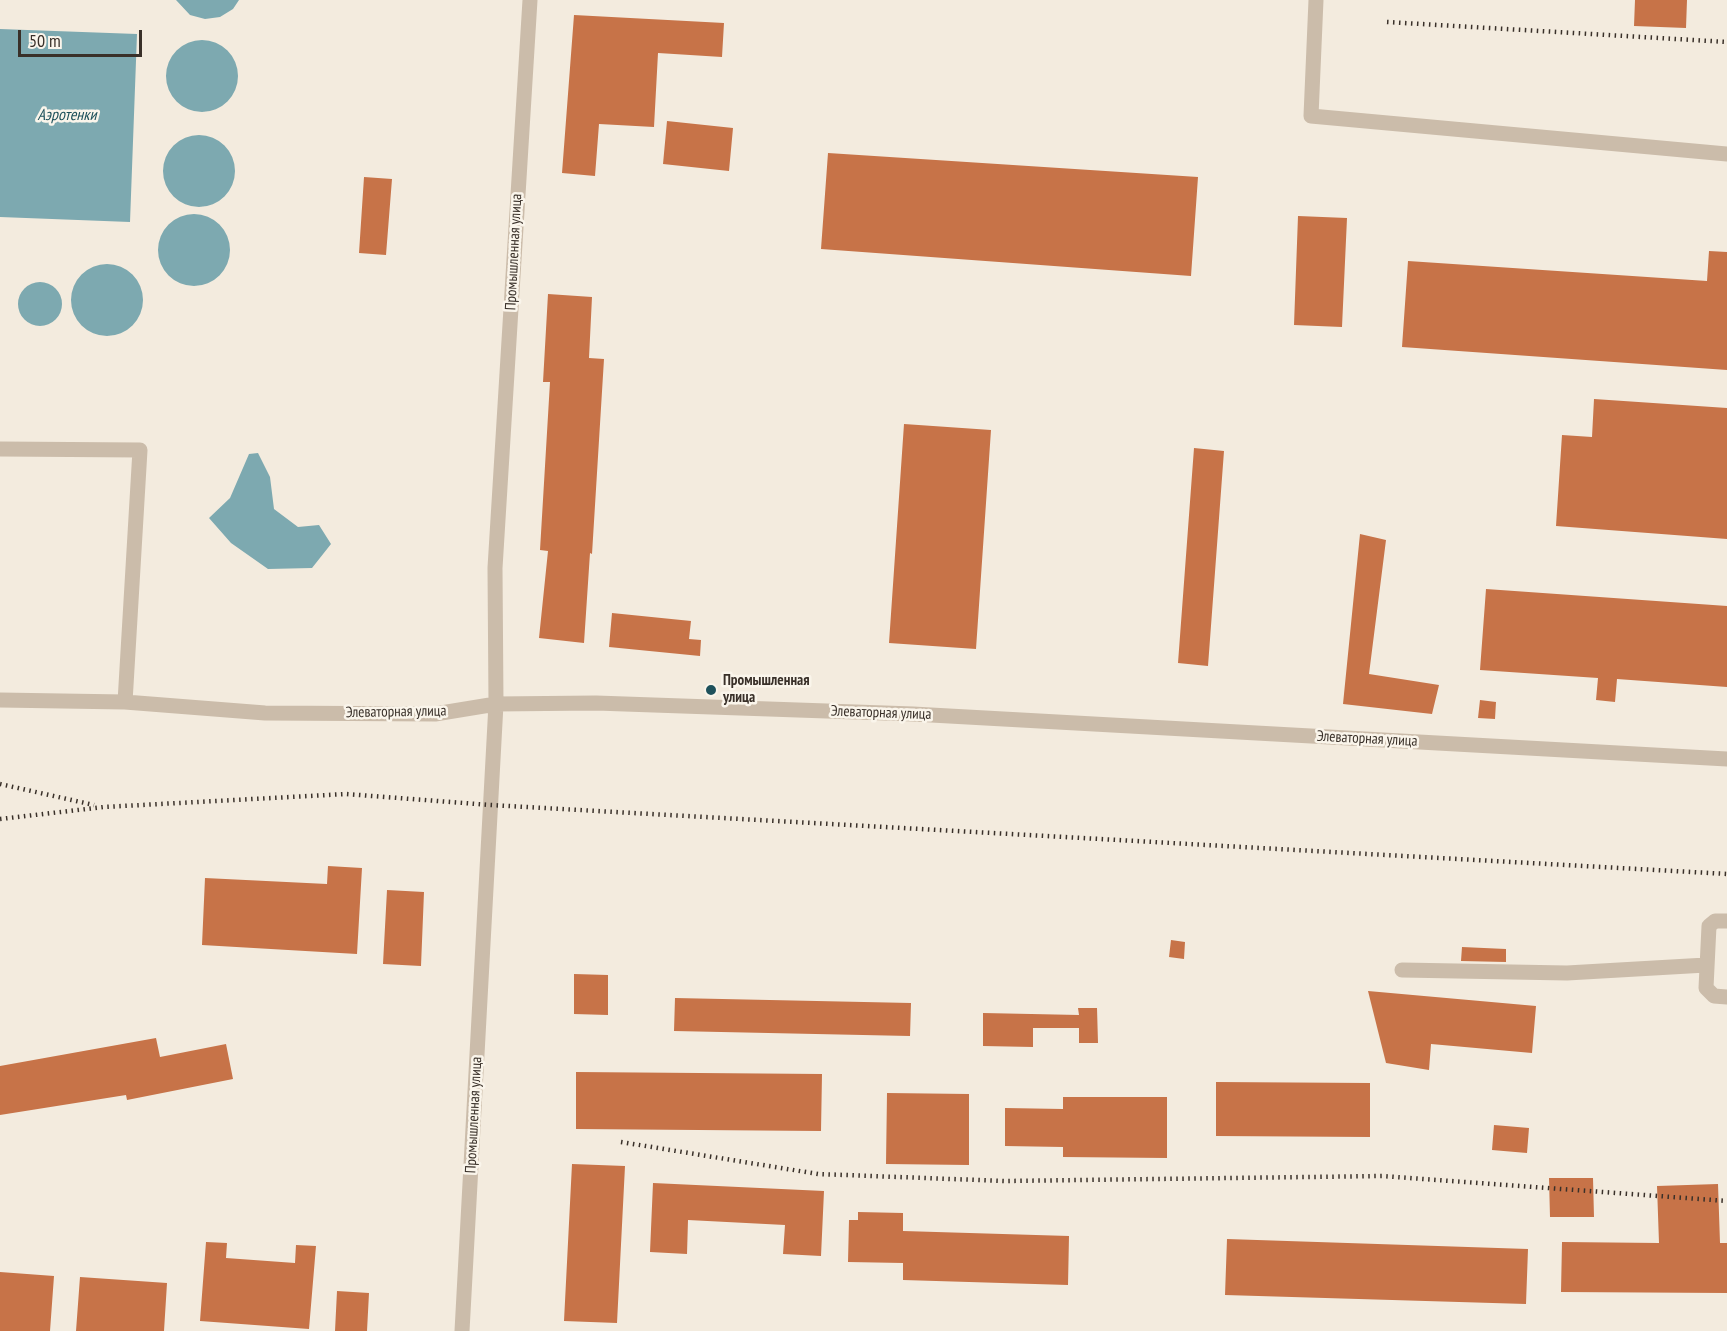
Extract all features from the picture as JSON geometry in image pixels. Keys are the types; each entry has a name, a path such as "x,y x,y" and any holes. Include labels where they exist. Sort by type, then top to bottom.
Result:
{"street":[{"name":"Промышленная улица","path":"462,1331 496,705 495,568 530,0"},
{"path":"1316,0 1311,116 1727,154"},
{"path":"0,449 140,450 125,702"},
{"name":"Элеваторная улица","path":"0,700 125,702 265,713 435,714 496,705 596,703 913,714 1727,759"},
{"path":"1727,921 1715,921 1709,926 1706,965 1706,988 1709,993 1727,997"},
{"path":"1402,970 1567,973 1706,965"}],"water":[{"path":"176,0 239,0 233,9 220,17 205,19 190,15"},
{"name":"Аэротенки","path":"0,29 137,34 130,222 0,217"},
{"path":"202,40 222,46 232,56 238,76 232,96 222,106 202,112 182,106 172,96 166,76 172,56 182,46"},
{"path":"199,135 219,141 229,151 235,171 229,191 219,201 199,207 179,201 169,191 163,171 169,151 179,141"},
{"path":"194,214 214,220 224,230 230,250 224,270 214,280 194,286 174,280 164,270 158,250 164,230 174,220"},
{"path":"107,264 127,270 137,280 143,300 137,320 127,330 107,336 87,330 77,320 71,300 77,280 87,270"},
{"path":"40,282 55,289 62,304 55,319 40,326 25,319 18,304 25,289"},
{"path":"258,453 270,477 274,509 298,527 319,525 331,544 312,568 268,569 231,543 209,518 230,498 249,454"}],"building":[{"path":"1635,0 1687,0 1686,28 1634,26"},
{"path":"574,15 724,23 722,57 658,53 654,127 599,124 595,176 562,173"},
{"path":"667,121 733,128 729,171 663,164"},
{"path":"828,153 1198,177 1191,276 821,249"},
{"path":"364,177 392,179 386,255 359,253"},
{"path":"1298,216 1347,218 1342,327 1294,325"},
{"path":"1709,251 1727,252 1727,370 1402,347 1408,261 1707,281"},
{"path":"548,294 592,297 589,358 604,359 584,643 539,638 548,551 540,550 550,382 543,382"},
{"path":"1594,399 1727,408 1727,539 1556,526 1562,435 1592,437"},
{"path":"904,424 991,430 976,649 889,643"},
{"path":"1194,448 1224,451 1208,666 1178,663"},
{"path":"1360,534 1386,540 1369,674 1439,685 1432,714 1343,704"},
{"path":"1486,589 1727,606 1727,687 1617,679 1615,702 1596,700 1598,678 1480,670"},
{"path":"612,613 691,621 689,639 701,640 700,656 609,647"},
{"path":"1480,700 1496,702 1495,719 1478,718"},
{"path":"328,866 362,868 357,954 202,945 205,878 327,884"},
{"path":"387,890 424,892 421,966 383,964"},
{"path":"1171,940 1185,942 1184,959 1169,957"},
{"path":"1462,947 1506,949 1506,962 1461,961"},
{"path":"574,974 608,975 608,1015 574,1014"},
{"path":"1368,991 1536,1006 1532,1053 1431,1044 1429,1070 1386,1063"},
{"path":"675,998 911,1003 910,1036 674,1031"},
{"path":"1078,1008 1097,1008 1098,1043 1079,1043 1079,1028 1033,1028 1033,1047 983,1046 983,1013 1079,1015"},
{"path":"156,1038 160,1057 226,1044 233,1079 127,1100 126,1095 0,1115 0,1066"},
{"path":"576,1072 822,1074 821,1131 576,1129"},
{"path":"1216,1082 1370,1083 1370,1137 1216,1136"},
{"path":"887,1093 969,1094 969,1165 886,1164"},
{"path":"1063,1097 1167,1097 1167,1158 1063,1157 1063,1147 1005,1146 1005,1108 1063,1109"},
{"path":"1494,1125 1529,1128 1527,1153 1492,1150"},
{"path":"572,1164 625,1166 617,1323 564,1321"},
{"path":"1549,1178 1593,1178 1594,1217 1550,1217"},
{"path":"653,1183 824,1191 821,1256 783,1254 785,1225 688,1220 687,1254 650,1252"},
{"path":"1718,1184 1720,1243 1727,1243 1727,1293 1561,1292 1562,1242 1659,1243 1657,1186"},
{"path":"858,1212 903,1213 903,1231 1069,1236 1068,1285 903,1280 903,1263 848,1262 849,1220 858,1220"},
{"path":"1227,1239 1528,1249 1526,1304 1225,1295"},
{"path":"206,1242 227,1243 226,1258 295,1263 296,1245 316,1246 309,1329 200,1321"},
{"path":"0,1272 54,1276 50,1331 0,1331"},
{"path":"80,1277 167,1283 164,1331 76,1331"},
{"path":"337,1291 369,1293 367,1331 335,1331"}],"railway":[{"path":"1387,22 1727,42"},
{"path":"0,784 94,805"},
{"path":"0,819 104,807 346,794 490,805 1727,874"},
{"path":"621,1142 818,1174 1005,1181 1382,1176 1727,1201"}],"place":[{"name":"Промышленная улица","path":"711,690"}]}
